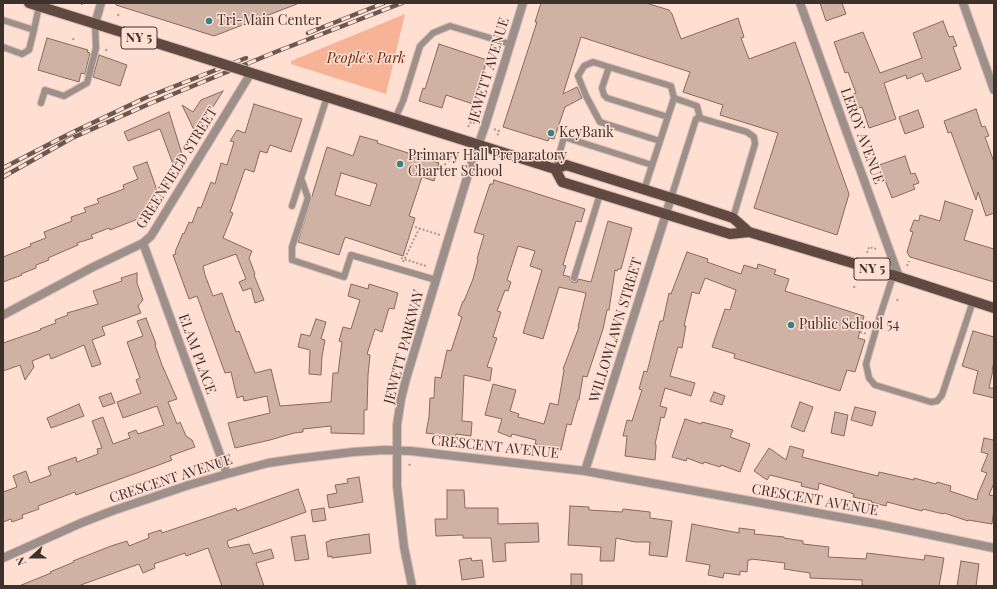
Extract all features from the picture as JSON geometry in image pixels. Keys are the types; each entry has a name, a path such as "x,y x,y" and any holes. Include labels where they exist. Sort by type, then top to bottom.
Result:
{"main road":[{"name":"NY 5","path":"29,3 555,169 566,165 671,198 733,218 749,232"},
{"name":"NY 5","path":"555,169 562,182 730,234 749,232 896,276 994,308"}],"street":[{"path":"95,24 101,3"},
{"name":"JEWETT AVENUE","path":"478,145 523,3"},
{"name":"LEROY AVENUE","path":"800,3 896,276"},
{"path":"963,3 994,90"},
{"name":"GREENFIELD STREET","path":"3,315 93,267 143,244 151,236 248,72"},
{"name":"JEWETT PARKWAY","path":"412,586 407,567 399,515 397,486 398,426 406,379 478,145"},
{"name":"WILLOWLAWN STREET","path":"585,471 671,198"},
{"name":"ELAM PLACE","path":"143,244 227,474"},
{"name":"CRESCENT AVENUE","path":"3,558 81,523 112,511 227,474 268,463 295,459 353,452 397,450 585,471 883,525 994,548"}],"lane":[{"path":"3,46 22,54 29,50 39,6"},
{"path":"3,20 34,30"},
{"path":"41,103 45,90 64,96 88,83 96,48 95,24"},
{"path":"395,118 420,46 433,33 450,26 510,44"},
{"path":"644,190 668,117 674,98 671,86 593,62 584,66 578,76 586,96 600,122 660,141"},
{"path":"609,67 602,88 604,95 607,98 668,117"},
{"path":"292,206 326,97"},
{"path":"674,98 697,106 700,118"},
{"path":"671,198 696,119 700,118 747,132 754,137 755,144 733,218"},
{"path":"555,169 564,137 652,165"},
{"path":"301,178 308,198 292,247 292,260 344,277 351,255 436,280"},
{"path":"574,278 600,194"},
{"path":"896,276 877,324 866,364 869,378 875,385 931,402 937,401 942,395 973,301"}],"path":[{"path":"118,16 119,12"},
{"path":"73,40 74,36"},
{"path":"106,51 107,47"},
{"path":"468,127 471,122 476,124"},
{"path":"492,129 499,130 497,137"},
{"path":"443,173 451,156"},
{"path":"481,172 486,173 487,168"},
{"path":"439,172 459,178"},
{"path":"414,227 440,235"},
{"path":"404,260 419,229"},
{"path":"867,253 869,247 876,249"},
{"path":"401,258 426,266"},
{"path":"907,266 909,261"},
{"path":"854,288 855,284"},
{"path":"860,332 868,334"}],"green space":[{"name":"People's Park","path":"405,14 386,94 291,64 291,61"}],"building":[{"name":"Tri-Main Center","path":"116,3 297,4 214,36 116,5"},
{"path":"541,3 646,3 669,10 672,14 681,39 738,18 744,37 741,38 749,59 795,42 849,194 837,235 754,208 778,133 720,115 723,105 683,92 690,72 581,37 563,94 577,87 582,98 565,107 554,139 549,138 548,141 503,127 537,22 535,22"},
{"path":"820,3 842,3 846,14 826,21"},
{"path":"943,21 949,37 953,36 957,46 953,47 961,69 926,82 922,73 907,79 906,75 884,83 896,119 869,128 862,107 858,108 853,94 856,93 848,72 845,73 834,42 863,32 880,73 922,58 913,33"},
{"path":"47,38 88,50 87,52 90,53 85,74 81,73 79,82 38,70"},
{"path":"439,44 487,60 473,104 446,95 442,108 419,101 423,88 425,89"},
{"path":"99,55 127,65 120,86 93,77"},
{"path":"223,91 196,134 182,105 193,112 201,100"},
{"path":"254,104 302,119 291,152 270,145 267,153 260,151 254,172 245,169 230,212 233,213 223,238 252,251 249,258 264,300 255,303 251,288 243,291 239,282 246,279 236,254 203,266 205,275 213,296 222,293 236,332 239,331 255,373 271,369 280,406 331,402 333,373 338,373 342,342 339,341 343,327 351,329 360,300 348,296 351,284 368,289 369,284 398,293 394,309 389,308 382,332 375,329 367,354 370,355 367,410 364,410 364,434 331,433 331,426 303,429 303,432 235,448 228,423 270,413 267,396 244,401 243,396 237,398 231,372 225,373 197,296 189,299 173,255 176,254 175,252 189,222 192,223 198,207 201,208 211,182 215,184 221,163 227,165 234,142 230,141 237,130 245,133"},
{"path":"976,109 982,127 985,126 989,136 985,137 994,162 994,213 986,216 978,192 976,200 951,132 948,133 944,121"},
{"path":"918,110 924,127 905,134 899,117"},
{"path":"169,112 182,154 174,167 160,129 128,141 124,132"},
{"path":"360,136 439,163 434,181 422,177 409,216 415,218 403,256 345,237 339,255 298,242 327,147 353,156","holes":["341,173 377,184 370,206 335,195"]},
{"path":"905,156 911,174 915,173 919,183 913,185 915,189 892,198 879,165"},
{"path":"147,162 158,193 149,207 145,209 146,212 143,217 110,230 109,228 91,235 93,238 77,243 78,245 36,265 36,268 3,282 3,257 31,246 30,244 46,238 44,232 72,221 71,217 86,212 84,208 99,203 97,199 124,189 123,185 138,179 133,167"},
{"path":"494,180 585,209 581,222 576,221 563,265 566,266 563,275 570,277 572,282 577,282 578,279 591,282 608,221 632,228 621,269 618,269 617,271 615,270 609,310 607,310 603,329 587,377 583,376 579,400 571,425 567,424 561,450 535,444 536,440 512,434 511,437 498,432 502,419 485,415 493,384 516,390 510,411 519,414 518,417 544,424 550,403 558,405 563,369 579,327 586,293 559,287 543,339 523,333 542,270 530,266 535,251 518,246 507,280 511,282 508,291 505,290 497,311 501,312 493,337 497,338 487,367 492,368 490,381 464,375 462,421 472,422 471,436 456,434 455,437 426,433 430,398 434,398 435,377 441,378 447,350 451,351 462,317 458,315 473,279 484,235 474,232 490,184 493,184"},
{"path":"945,201 973,210 964,240 994,249 994,282 910,257 907,252 913,232 910,231 914,220 919,221 920,215 940,221"},
{"path":"687,252 708,259 707,262 741,274 744,265 757,269 758,264 776,270 774,274 789,279 785,291 864,316 858,338 865,340 855,372 847,370 840,391 734,358 735,354 712,347 725,309 730,310 736,290 705,278 699,294 692,292 684,326 686,326 682,348 678,347 670,376 695,383 691,396 665,388 660,406 667,408 664,418 661,417 655,444 655,460 625,456 627,436 623,436 627,420 632,421 642,390 639,389 644,371 647,372 660,321 663,321 669,293 671,294"},
{"path":"137,273 137,283 143,300 138,306 141,313 102,327 105,335 92,340 101,364 92,367 84,345 51,359 49,354 32,361 34,367 25,380 20,365 3,371 3,343 41,330 40,329 56,323 55,320 68,315 67,313 98,304 93,291 122,281 121,278"},
{"path":"146,318 162,365 177,399 168,402 177,424 180,422 186,436 192,440 195,447 170,456 172,460 76,495 75,492 38,506 39,509 22,515 23,518 12,522 11,519 3,522 3,492 17,487 13,476 26,471 30,483 51,475 48,467 76,457 77,462 98,454 97,449 102,448 92,421 103,417 113,444 130,438 128,433 136,430 138,434 164,425 157,406 123,418 117,402 141,393 136,380 140,378 127,342 143,336 137,321"},
{"path":"316,319 326,322 321,339 325,340 321,375 309,374 310,350 298,347 301,334 310,336"},
{"path":"973,331 994,337 994,362 989,388 994,388 994,398 973,393 978,371 962,366"},
{"path":"714,392 725,396 722,405 710,401"},
{"path":"111,393 115,403 103,407 99,397"},
{"path":"800,402 813,407 804,432 791,427"},
{"path":"79,404 84,416 51,428 47,418"},
{"path":"855,407 876,412 872,426 851,420"},
{"path":"835,412 848,415 844,436 831,433"},
{"path":"685,419 701,424 702,422 733,430 730,437 750,444 740,472 721,465 720,467 704,462 703,464 687,458 686,461 672,457"},
{"path":"984,438 994,439 994,483 989,495 994,496 992,524 968,521 944,513 923,509 922,511 887,502 886,506 853,497 854,494 819,483 818,490 801,486 802,483 770,475 767,480 754,471 769,448 786,460 790,446 804,450 802,457 878,476 879,472 914,480 914,478 936,484 937,482 951,486 950,491 977,500 987,473 981,471 988,454 981,452"},
{"path":"359,477 363,502 329,508 327,495 337,493 335,485 348,483 347,479"},
{"path":"298,489 306,512 227,541 229,548 249,544 253,554 271,549 274,558 256,563 264,586 222,586 208,548 186,556 185,553 154,564 155,568 143,573 139,564 78,586 19,586 51,573 50,572 74,562 73,561 111,546 127,541 129,546 149,538 148,534 161,530 162,533 236,508 237,511"},
{"path":"447,490 464,490 465,508 498,508 498,524 538,523 539,542 505,543 506,561 493,562 491,538 463,538 463,535 436,536 435,519 447,519"},
{"path":"570,506 589,507 589,510 622,512 623,509 650,512 650,518 672,521 667,557 649,555 650,542 635,542 616,538 614,561 600,561 601,547 568,545"},
{"path":"324,508 326,520 313,522 311,510"},
{"path":"692,524 739,533 739,528 755,530 754,534 784,537 803,541 803,544 829,547 828,557 866,559 867,553 924,560 925,555 944,558 939,586 868,586 862,585 862,580 810,578 810,573 784,569 785,563 751,559 748,560 747,572 740,571 740,575 724,573 723,578 708,575 710,565 686,561"},
{"path":"369,534 371,553 332,558 332,556 328,557 326,542 330,540"},
{"path":"305,535 309,559 295,561 291,537"},
{"path":"471,558 472,561 482,560 484,577 462,580 459,560"},
{"path":"961,561 979,564 976,586 957,586"},
{"path":"571,574 582,574 582,586 571,586"}],"railway":[{"path":"308,33 384,3"},
{"path":"3,177 72,138 149,104 278,51 402,3"},
{"path":"3,168 71,133 145,98 246,58"}],"place":[{"name":"Tri-Main Center","path":"209,21"},
{"name":"KeyBank","path":"551,133"},
{"name":"Primary Hall Preparatory Charter School","path":"400,164"},
{"name":"Public School 54","path":"791,325"}]}
